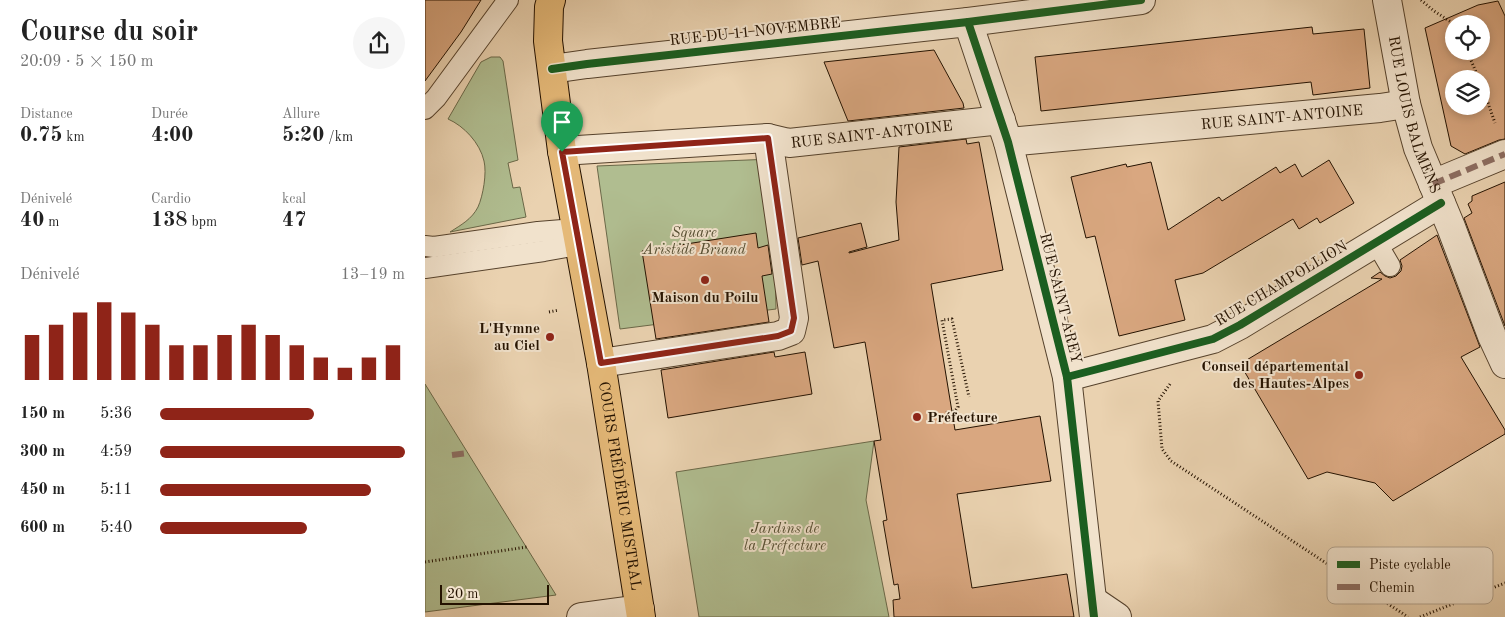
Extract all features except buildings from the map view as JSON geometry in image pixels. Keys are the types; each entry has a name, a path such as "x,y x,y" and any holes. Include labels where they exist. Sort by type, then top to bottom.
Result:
{"main road":[{"name":"COURS FRÉDÉRIC MISTRAL","path":"551,0 548,41 562,152 601,363 640,613"}],"street":[{"name":"RUE DU 11 NOVEMBRE","path":"551,69 968,22 1141,0"},
{"name":"RUE LOUIS BALMENS","path":"1387,0 1406,104 1418,148 1492,336 1505,364"},
{"name":"RUE SAINT-AREY","path":"968,22 1005,131 1067,377 1093,608"},
{"name":"RUE SAINT-ANTOINE","path":"562,152 768,138 789,143 1005,131 1380,108 1406,104"},
{"path":"601,363 778,336 791,331 794,318 768,138"},
{"name":"RUE CHAMPOLLION","path":"1067,377 1213,339 1240,325 1376,242 1437,194 1505,155"},
{"path":"1093,608 1117,617"},
{"path":"581,617 640,613"}],"lane":[{"path":"425,109 436,98 508,0"},
{"path":"425,246 434,247 538,232 577,237"},
{"path":"425,268 544,251 577,237"},
{"path":"1376,242 1390,266"}],"path":[{"path":"1420,0 1445,18"},
{"path":"1490,110 1505,155"},
{"path":"946,413 955,411 958,407 942,320 952,319 969,397"},
{"path":"1157,354 1170,384 1158,402 1162,449 1171,461 1327,564"},
{"path":"425,562 527,547"},
{"path":"1493,588 1505,583"},
{"path":"1388,604 1408,617"},
{"path":"1420,617 1452,604"}],"green space":[{"path":"491,57 500,57 503,61 518,160 508,163 513,188 520,187 526,217 450,232 476,211 483,191 485,172 482,154 475,142 460,126 448,119 481,62"},
{"name":"Square Aristide Briand","path":"773,159 776,309 620,329 597,166"},
{"path":"425,384 556,595 425,612"},
{"name":"Jardins de la Préfecture","path":"874,441 866,500 889,617 699,617 676,472"}],"marked path":[{"path":"1433,184 1505,154"},
{"path":"452,455 468,453"}],"cycle path":[{"path":"552,69 968,22 1141,0"},
{"path":"968,22 1008,142 1067,377 1094,617"},
{"path":"1067,377 1213,339 1240,325 1441,203"}],"place":[{"name":"Maison du Poilu","path":"705,280"},
{"name":"L'Hymne au Ciel","path":"550,337"},
{"name":"Conseil départemental des Hautes-Alpes","path":"1359,375"},
{"name":"Préfecture","path":"917,417"}],"route":[{"path":"768,138 794,318 791,331 778,336 601,363 562,152 768,138"}]}
